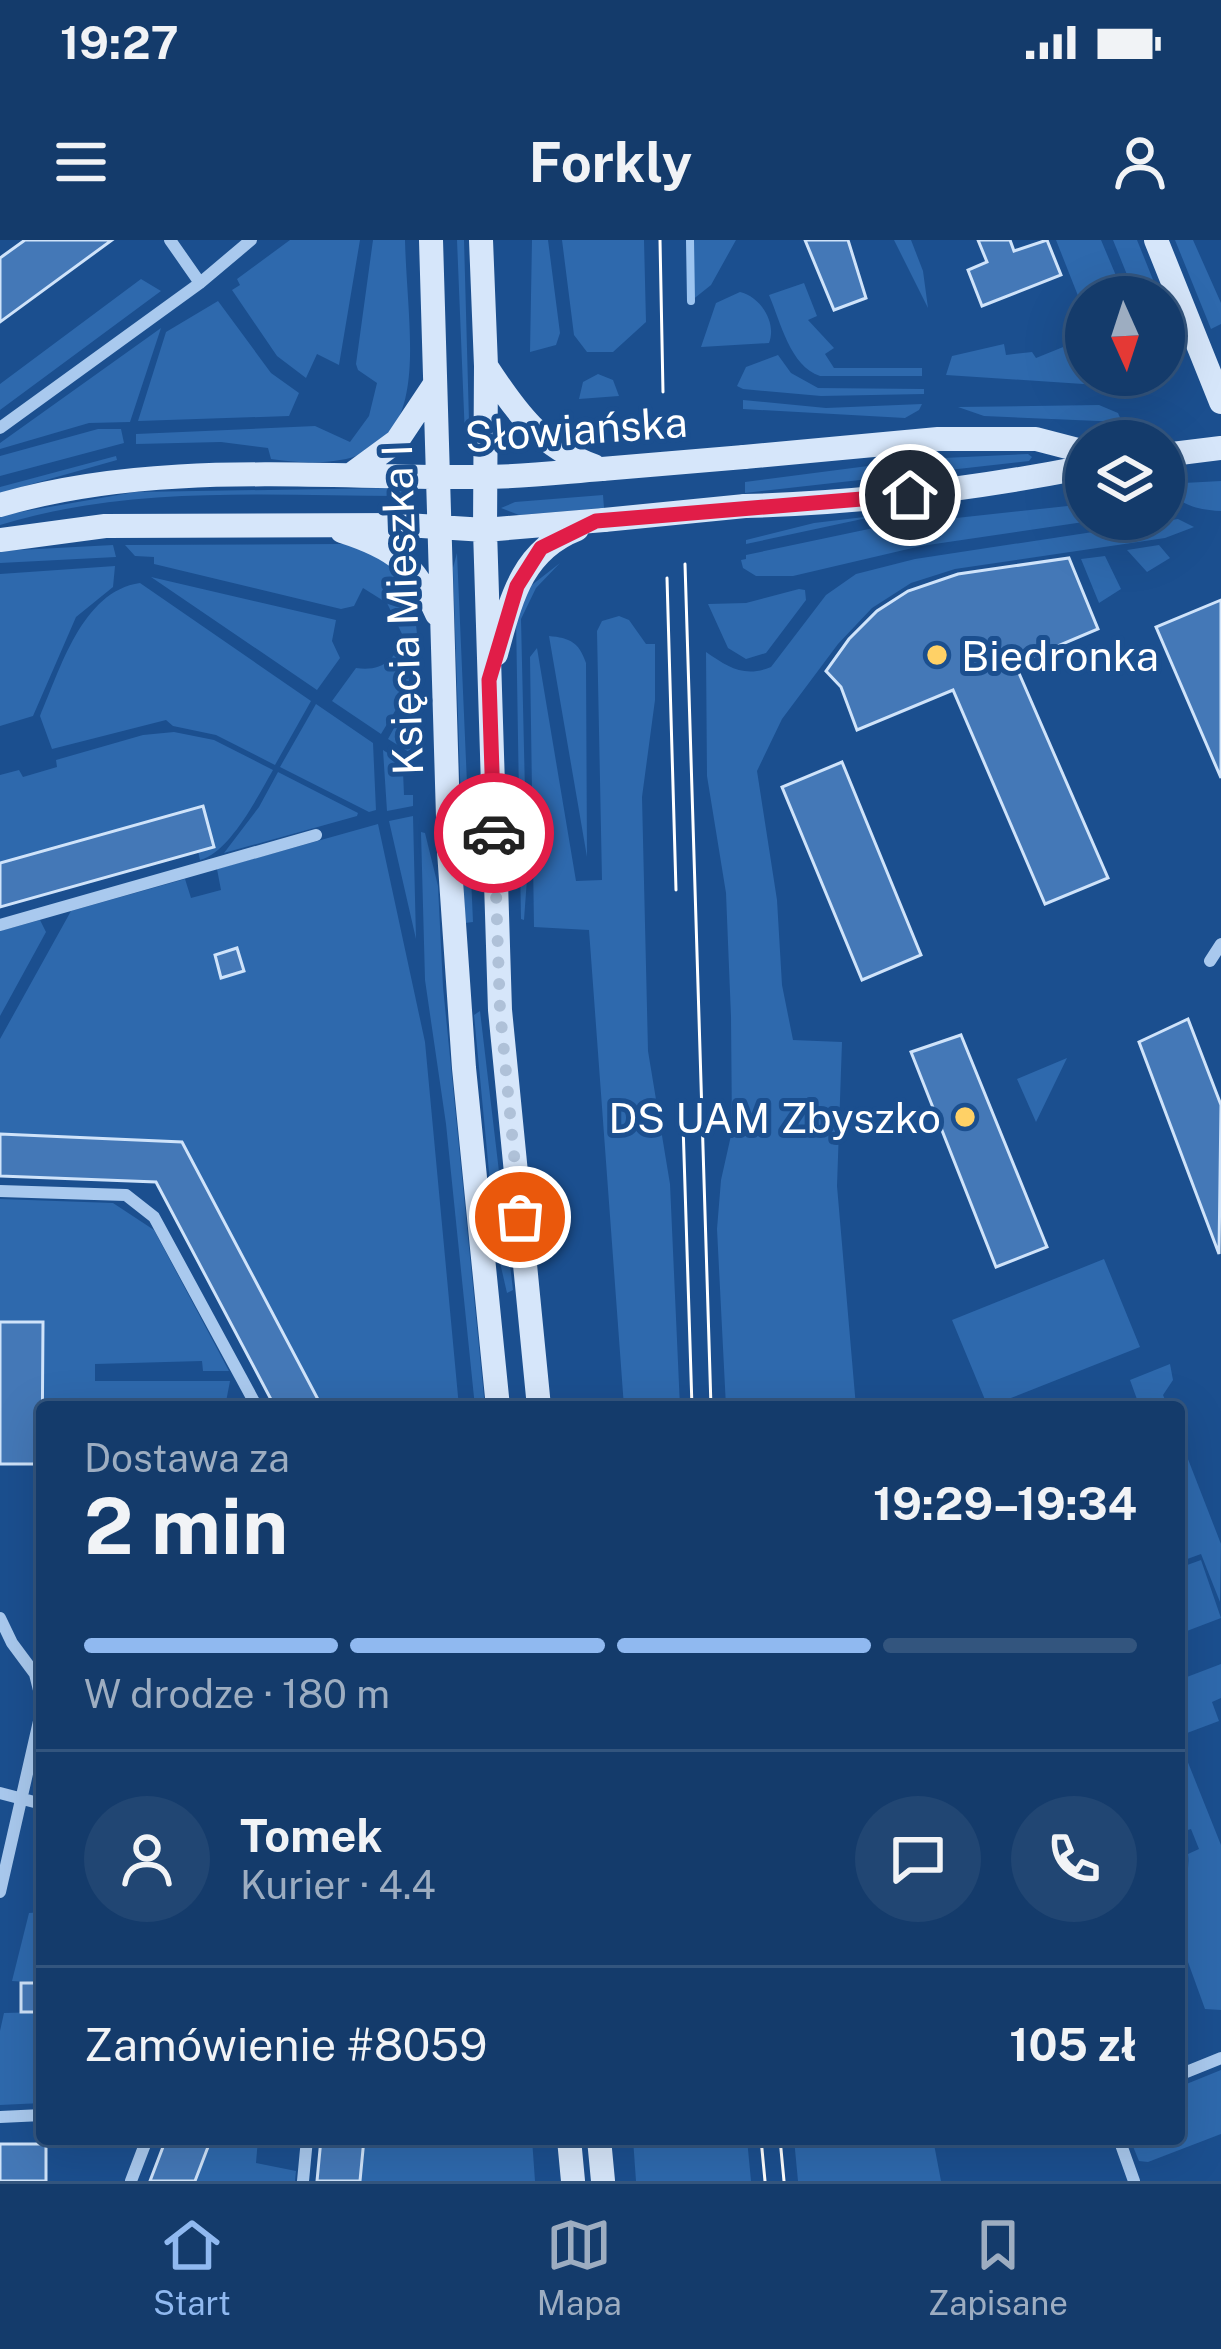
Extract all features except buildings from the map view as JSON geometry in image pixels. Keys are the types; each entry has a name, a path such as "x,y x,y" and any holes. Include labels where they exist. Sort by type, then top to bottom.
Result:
{"street":[{"path":"170,240 200,284"},
{"path":"0,428 200,284 251,240"},
{"name":"Księcia Mieszka I","path":"431,240 456,961 497,1401"},
{"name":"Księcia Mieszka I","path":"481,240 486,366 484,530 502,1029 537,1401"},
{"path":"1156,240 1221,403"},
{"path":"486,366 518,414 546,443 602,469"},
{"path":"351,475 397,440 434,385"},
{"name":"Słowiańska","path":"0,506 71,487 141,478 484,477 957,439 1036,439 1065,447"},
{"path":"1185,452 1221,448"},
{"path":"0,540 105,526 484,530 746,506 832,504 1065,471"},
{"path":"489,680 517,586 541,548 600,521"},
{"path":"322,525 384,546 399,556 414,570 441,623"},
{"path":"0,925 316,835"},
{"path":"1210,961 1221,944"},
{"path":"0,1191 126,1195 154,1217 254,1401"},
{"path":"0,1618 12,1643 36,1670"},
{"path":"0,1892 36,1733"},
{"path":"0,1793 36,1802"},
{"path":"1185,2072 1221,2058"},
{"path":"0,2117 36,2115"},
{"path":"130,2181 144,2145"},
{"path":"303,2181 307,2145"},
{"path":"570,2145 573,2181"},
{"path":"600,2145 603,2181"},
{"path":"1121,2145 1134,2181"}],"shaded area":[{"path":"290,240 360,240 339,365 317,354 306,378 277,356 232,290 240,285 237,279"},
{"path":"373,240 405,240 410,368 404,404 390,432 365,452 327,462 271,459 268,448 221,442 136,444 136,434 315,426 350,442 369,416 377,383 356,364"},
{"path":"457,240 464,240 469,421 465,437"},
{"path":"532,240 548,240 560,333 556,345 530,352"},
{"path":"562,240 644,240 646,322 613,352 587,352 574,335"},
{"path":"690,240 736,240 711,285 691,301"},
{"path":"894,240 911,240 923,271 928,308"},
{"path":"1056,240 1101,240 1116,276 1070,276"},
{"path":"1113,240 1137,240 1152,276 1128,276"},
{"path":"1175,240 1193,240 1221,303 1221,324 1211,329"},
{"path":"141,279 161,291 0,410 0,384"},
{"path":"804,283 817,316 808,320 834,348 825,354 834,368 922,368 922,376 820,376 810,371 788,342 769,295"},
{"path":"740,292 755,299 765,312 771,327 769,343 701,347 716,303"},
{"path":"218,301 271,373 299,393 289,416 138,421 166,332"},
{"path":"161,328 130,422 89,423 0,449 0,443"},
{"path":"1004,344 1006,355 1032,352 1036,358 1065,346 1065,383 946,375 952,356"},
{"path":"778,355 791,373 818,388 924,389 924,394 821,396 737,386 746,367"},
{"path":"598,374 613,380 619,396 579,399 583,382"},
{"path":"743,400 826,408 922,404 905,418 743,409"},
{"path":"1099,405 1118,413 1121,420 984,416 958,407"},
{"path":"98,429 121,429 124,443 0,476 0,456"},
{"path":"1028,454 1029,461 745,493 745,482 922,459"},
{"path":"116,456 117,460 0,493 0,487"},
{"path":"1221,481 1221,511 1185,503 1185,483"},
{"path":"389,488 408,493 149,498 49,512 0,525 0,517 9,514 135,492"},
{"path":"603,495 604,508 519,515 501,508 515,502"},
{"path":"1065,506 1065,525 921,546 793,576 756,576 743,568 741,560 746,555 883,526"},
{"path":"881,515 746,544 746,540 814,523"},
{"path":"1065,536 1065,540 1151,540 955,569 911,583 872,608 838,644 782,719 757,771 777,900 782,985 793,1040 842,1042 837,1186 855,1401 726,1401 717,1229 732,1131 731,1017 726,893 707,776 706,652 744,671 771,667 826,595 856,574 915,559"},
{"path":"344,544 381,556 393,566 414,611 418,648 408,648 409,688 381,734 332,701 356,668 380,666 397,651 402,634 387,603 363,588 354,606 341,609 154,564 154,557 135,556 125,545"},
{"path":"113,545 116,557 0,563 0,551"},
{"path":"1159,545 1170,558 1147,572 1127,550"},
{"path":"457,553 473,922 465,923 453,568"},
{"path":"1105,556 1121,589 1099,603 1081,559"},
{"path":"560,563 536,588 521,619 524,920 516,617 528,588"},
{"path":"115,566 113,587 76,617 33,716 0,726 0,574"},
{"path":"151,577 336,620 332,641 340,658 317,690"},
{"path":"140,583 311,701 275,765 216,735 173,726 166,720 52,749 40,716 76,635 103,601"},
{"path":"805,590 806,600 766,653 746,659 728,648 708,604 746,603"},
{"path":"619,616 629,620 646,644 655,644 655,700 642,797 648,1051 670,1184 680,1401 624,1401 589,930 534,927 530,657 537,648 576,881 602,880 597,631 602,621"},
{"path":"549,636 573,642 586,663 587,857"},
{"path":"409,701 411,749 409,752 388,739"},
{"path":"316,704 373,743 376,810 369,812 280,767"},
{"path":"174,732 214,740 273,770 242,822 211,855 200,860 198,851 214,846 203,807 0,863 0,775 19,770 23,777 57,767 56,760 143,735"},
{"path":"383,750 412,769 403,771 404,795 413,795 413,806 387,811"},
{"path":"278,772 357,816 224,853 259,807"},
{"path":"413,816 416,939 389,821"},
{"path":"378,824 425,1042 458,1401 319,1401 182,1142 0,1134 0,1039 71,911 185,879 191,898 221,890 217,869"},
{"path":"421,832 438,886 443,987 484,1401 474,1401 446,1124 425,980"},
{"path":"40,920 46,932 0,1016 0,931"},
{"path":"480,1011 513,1290 507,1293 496,1245 474,1015"},
{"path":"1067,1058 1036,1122 1017,1079"},
{"path":"0,1199 113,1203 154,1230 229,1371 203,1371 202,1361 95,1364 95,1381 230,1381 226,1401 43,1401 42,1322 0,1322"},
{"path":"1104,1259 1140,1347 1003,1401 986,1401 952,1320"},
{"path":"1170,1364 1173,1380 1163,1395 1166,1401 1138,1401 1130,1380"},
{"path":"1185,1451 1221,1544 1220,1602 1201,1554 1185,1560"},
{"path":"1201,1560 1221,1618 1185,1632 1185,1566"},
{"path":"1221,1664 1221,1698 1212,1702 1219,1721 1185,1734 1185,1678"},
{"path":"1185,1755 1221,1845 1221,2010 1205,2009 1185,1954 1188,1854 1199,1849 1191,1829 1185,1831"},
{"path":"36,1912 36,1983 12,1981 29,1913"},
{"path":"36,2012 36,2103 0,2105 4,2013"},
{"path":"1221,2070 1221,2134 1148,2162 1139,2161 1132,2145 1185,2145 1185,2085"},
{"path":"209,2145 258,2145 256,2163 296,2171 295,2181 195,2181"},
{"path":"363,2145 532,2145 535,2181 360,2181"},
{"path":"633,2145 748,2145 751,2181 636,2181"},
{"path":"795,2145 934,2145 941,2181 798,2181"}],"waterway":[{"path":"690,240 691,301"}],"tram line":[{"path":"660,240 663,392"},
{"path":"685,564 711,1401"},
{"path":"667,578 676,890"},
{"path":"683,1124 692,1401"},
{"path":"762,2145 765,2181"},
{"path":"781,2145 784,2181"}],"way so far":[{"path":"494,833 500,1010 520,1217"}],"place":[{"name":"Biedronka","path":"937,655"},
{"name":"DS UAM Zbyszko","path":"965,1117"}],"route":[{"path":"494,833 489,680 517,586 541,548 596,521 910,495"}]}
